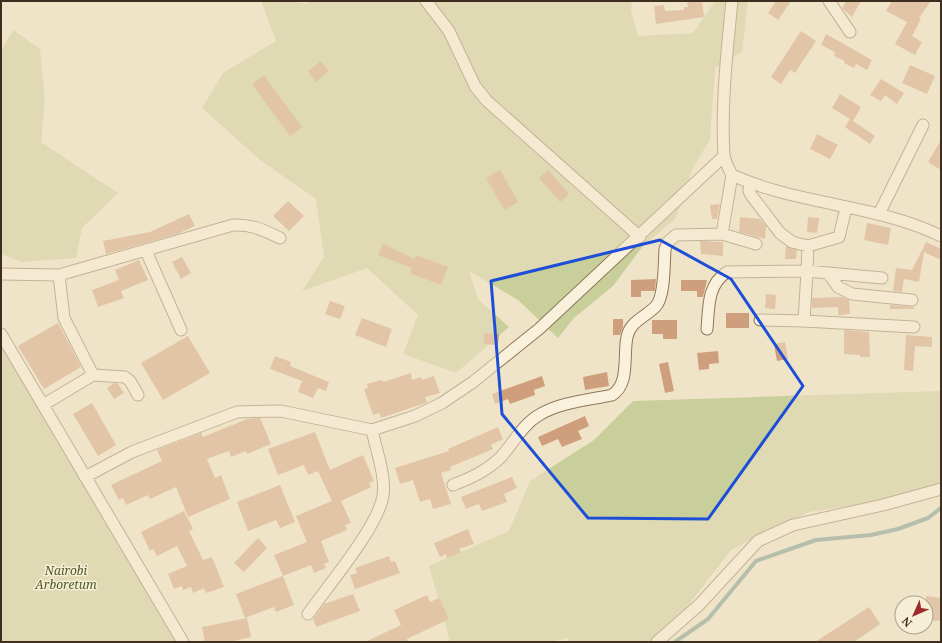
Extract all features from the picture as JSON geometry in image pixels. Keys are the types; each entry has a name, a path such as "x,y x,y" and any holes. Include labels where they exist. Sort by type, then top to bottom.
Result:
{"street":[{"path":"426,1 450,31 475,86 486,100 640,237"},
{"path":"722,234 732,175 724,156 727,57 732,1"},
{"path":"829,1 850,32"},
{"path":"879,214 923,125"},
{"path":"85,477 132,452 237,412 281,411 372,430 415,416 442,403 473,382 539,329 640,237 724,156"},
{"path":"732,175 750,184 846,208 893,217 941,236"},
{"path":"750,184 749,191 751,195 780,233 792,242 808,246 839,237 846,208"},
{"path":"1,274 58,275 233,225 247,224 280,238"},
{"path":"453,485 476,476 491,466 501,457 528,423 538,415 552,409 612,395 618,391 622,384 629,330 637,321 656,306 660,298 665,249 668,242 676,235 722,234 756,244"},
{"path":"804,320 808,246"},
{"path":"146,251 182,330"},
{"path":"707,329 710,294 719,277 727,272 807,271 882,278"},
{"path":"829,274 838,287 852,294 912,300"},
{"path":"58,275 64,318 94,375"},
{"path":"760,320 804,320 914,327"},
{"path":"1,334 183,642"},
{"path":"43,405 94,375 125,377 130,381 138,395"},
{"path":"308,614 368,531 383,497 383,481 372,430"},
{"path":"657,642 699,605 758,540 793,525 884,505 941,489"}],"highlighted area":[{"path":"660,240 731,279 803,386 708,519 588,518 502,414 491,281"}],"green space":[{"path":"261,1 291,1 307,4 308,1 632,1 631,11 638,36 693,33 715,1 748,1 742,52 715,68 710,139 692,170 676,218 643,246 613,286 574,318 558,338 518,300 469,271 478,299 509,327 456,373 403,354 418,315 367,268 302,291 324,257 316,199 260,160 202,108 223,73 276,41"},
{"path":"13,30 40,49 45,100 41,142 118,193 82,228 76,258 22,262 1,254 1,52"},
{"name":"Nairobi Arboretum","path":"1,328 178,642 1,642"},
{"path":"941,391 941,485 875,502 809,512 767,531 731,550 687,607 650,642 569,642 568,638 551,642 450,642 429,566 509,531 530,481 594,440 633,401"}],"building":[{"path":"687,1 702,1 704,17 656,24 654,6 664,5 665,11 684,10 684,7 688,7"},
{"path":"776,1 791,1 778,20 768,13"},
{"path":"846,1 861,1 852,17 842,8"},
{"path":"892,1 931,1 919,18 921,19 912,36 922,42 915,55 895,44 907,22 886,11"},
{"path":"801,31 816,41 795,73 790,70 781,84 771,77"},
{"path":"826,34 872,60 867,70 856,64 854,68 844,63 845,61 834,56 835,52 821,45"},
{"path":"321,61 329,71 316,82 308,71"},
{"path":"910,65 935,76 927,94 902,83"},
{"path":"264,75 302,127 290,136 252,84"},
{"path":"881,79 904,93 897,104 885,95 881,101 870,95"},
{"path":"840,94 861,107 853,121 875,136 870,144 845,127 850,119 832,108"},
{"path":"817,134 838,145 830,159 810,149"},
{"path":"941,140 941,170 928,162"},
{"path":"500,170 518,202 504,210 486,178"},
{"path":"548,170 569,194 560,202 539,178"},
{"path":"288,201 304,216 289,231 273,216"},
{"path":"720,204 717,219 712,219 710,205"},
{"path":"189,214 195,226 177,234 106,254 103,241 150,232"},
{"path":"740,217 760,219 766,226 765,239 739,232"},
{"path":"808,217 819,218 817,233 807,232"},
{"path":"867,223 891,228 888,245 864,240"},
{"path":"700,241 723,242 723,256 701,254"},
{"path":"926,242 941,249 941,260 924,252 919,282 904,279 902,292 893,291 896,268 912,270"},
{"path":"383,244 415,259 416,255 448,267 441,285 410,273 412,268 378,255"},
{"path":"786,246 797,250 796,259 785,259"},
{"path":"182,257 191,273 181,279 172,262"},
{"path":"139,260 148,280 121,291 124,298 98,307 92,290 119,280 115,270"},
{"path":"656,279 655,291 641,291 641,297 631,297 631,280"},
{"path":"681,280 707,280 703,297 697,297 697,291 681,291"},
{"path":"766,294 776,295 775,309 765,308"},
{"path":"842,297 849,300 850,314 838,315 838,307 812,308 812,298"},
{"path":"330,301 345,306 340,319 325,314"},
{"path":"890,305 913,307 915,309 890,309"},
{"path":"726,313 749,313 749,328 726,328"},
{"path":"362,318 392,329 386,347 355,335"},
{"path":"613,319 623,319 623,327 620,335 613,335"},
{"path":"652,320 677,320 677,339 663,339 663,334 652,334"},
{"path":"58,323 81,367 44,389 18,346"},
{"path":"844,330 869,332 870,357 844,354"},
{"path":"484,333 499,334 498,345 484,344"},
{"path":"906,335 932,337 932,347 915,346 913,371 904,370"},
{"path":"188,336 210,373 163,400 141,363"},
{"path":"785,342 788,359 777,361 774,344"},
{"path":"718,351 719,363 709,364 709,369 699,370 697,353"},
{"path":"275,356 291,362 290,366 329,382 326,391 318,388 313,398 298,392 302,381 270,369"},
{"path":"668,362 674,391 665,393 659,364"},
{"path":"607,372 609,386 585,390 583,377"},
{"path":"411,373 412,380 421,377 422,380 434,376 440,393 425,397 427,402 425,403 381,418 379,413 373,415 364,389 368,388 367,384 381,380 383,382"},
{"path":"542,376 545,386 534,390 535,395 510,404 508,399 495,404 492,394"},
{"path":"114,383 118,384 124,393 114,399 107,388"},
{"path":"92,403 116,445 98,456 73,414"},
{"path":"585,416 589,426 578,431 582,439 562,447 558,439 542,446 538,437"},
{"path":"260,418 271,444 247,454 246,451 231,457 229,451 207,459 215,478 221,475 230,499 188,517 176,487 150,499 148,495 126,505 123,498 119,500 111,485 162,461 157,450 201,433 203,437 247,419"},
{"path":"498,427 503,439 491,445 493,449 450,467 451,470 441,473 451,504 433,509 430,499 420,502 413,480 400,484 395,468 449,451 448,449"},
{"path":"315,432 330,470 363,455 374,481 369,483 371,487 341,501 351,523 345,525 347,530 321,541 329,562 324,564 326,568 314,573 311,565 283,576 274,555 307,542 296,516 332,501 318,471 308,475 304,465 278,475 268,449"},
{"path":"512,477 517,488 504,494 507,502 482,511 479,504 466,509 461,497"},
{"path":"280,485 295,522 280,528 276,520 248,531 237,502"},
{"path":"184,511 193,529 189,531 203,560 212,557 224,587 206,593 204,588 193,593 191,587 183,590 182,586 174,589 168,574 187,566 177,546 157,556 153,549 150,551 141,532"},
{"path":"468,529 474,544 459,549 461,552 447,558 446,554 440,557 434,543"},
{"path":"258,538 267,548 244,572 234,563"},
{"path":"389,556 391,562 395,561 400,573 355,589 350,575 357,573 355,568"},
{"path":"283,576 294,605 276,612 274,607 245,618 236,594"},
{"path":"353,594 360,611 316,627 313,619 325,603"},
{"path":"427,595 430,602 439,598 449,619 407,639 408,642 365,642 401,625 394,610"},
{"path":"934,597 941,598 941,621 934,621"},
{"path":"869,607 880,624 854,642 815,642"},
{"path":"247,618 251,637 229,642 205,642 202,627"}],"waterway":[{"path":"675,642 708,619 756,561 816,540 871,535 898,529 928,518 941,508"}]}
